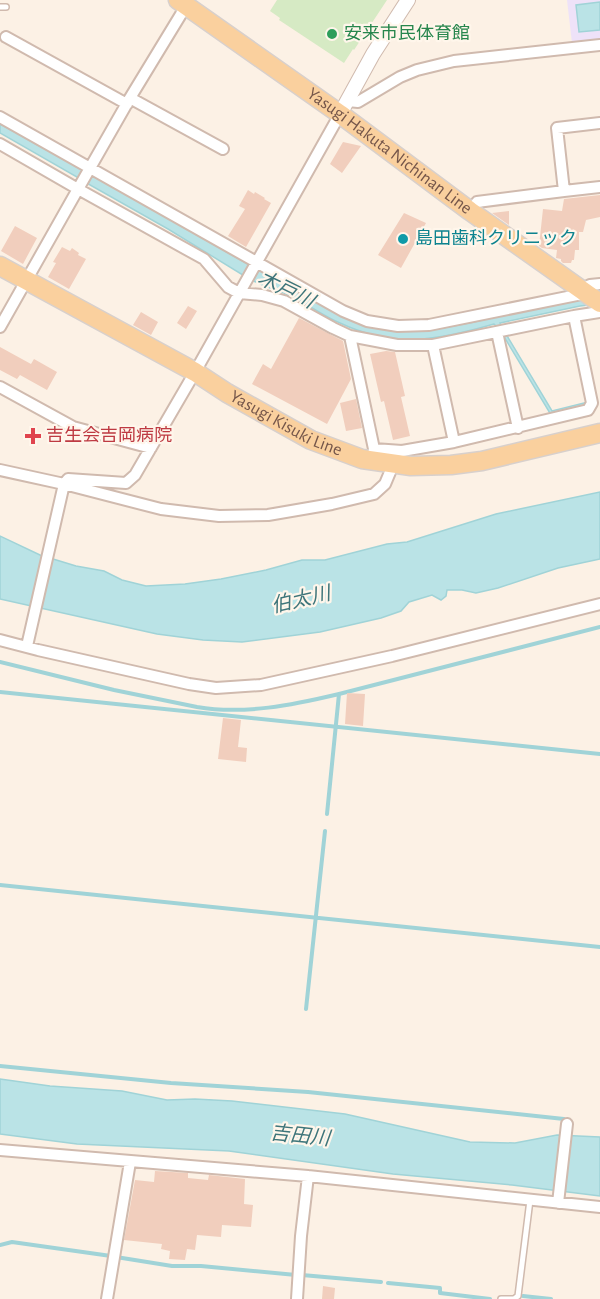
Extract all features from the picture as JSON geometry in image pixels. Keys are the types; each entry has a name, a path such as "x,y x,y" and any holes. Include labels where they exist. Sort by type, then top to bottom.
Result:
{"main road":[{"name":"Yasugi Hakuta Nichinan Line","path":"182,3 344,108 470,211 592,293"},
{"name":"Yasugi Kisuki Line","path":"0,266 195,372 310,440 362,459 373,455 393,465 466,464 600,433"}],"street":[{"path":"28,643 68,479 126,483 135,475 373,54 408,0"},
{"path":"0,327 182,3"},
{"path":"6,37 223,149"},
{"path":"344,108 417,70 454,61 600,45"},
{"path":"0,117 204,259 228,287 239,293 262,295 284,301 350,336 397,345 433,345 600,312"},
{"path":"564,191 557,128 600,123"},
{"path":"0,144 84,177 343,311 367,321 398,326 429,325 592,293"},
{"path":"470,211 477,202 600,187"},
{"path":"350,336 373,455 454,442 588,410 592,403 574,316"},
{"path":"497,332 518,428"},
{"path":"433,345 454,442"},
{"path":"0,387 73,428 151,447"},
{"path":"0,470 64,488 161,509 219,516 267,515 374,494 385,484 393,465"},
{"path":"0,640 28,643 38,650 216,688 261,685 392,656 600,604"},
{"path":"559,1201 567,1126"},
{"path":"0,1150 308,1176 600,1207"},
{"path":"107,1299 130,1162"},
{"path":"297,1299 308,1176"}],"lane":[{"path":"501,1299 514,1299 518,1296 530,1200"}],"shaded area":[{"path":"567,0 600,0 600,40 572,43"}],"green space":[{"name":"安来市民体育館","path":"277,0 387,0 344,63 279,20 280,18 270,11"}],"water":[{"path":"600,2 600,30 579,32 576,5"},
{"path":"0,124 86,172 82,180 0,133"},
{"path":"88,173 253,267 246,277 83,181"},
{"name":"木戸川","path":"254,268 358,322 393,329 443,328 586,297 596,304 500,323 502,327 498,328 494,324 436,338 398,339 360,331 334,320 291,296 253,281 248,278"},
{"path":"506,334 552,411 588,402 587,406 551,415 503,335"},
{"name":"伯太川","path":"600,492 600,559 558,568 476,593 447,590 446,596 441,600 432,595 409,602 401,611 381,618 320,632 242,642 203,640 157,634 0,599 0,536 40,555 76,566 104,571 122,580 146,586 185,584 266,570 302,560 325,560 387,544 407,542 496,514"},
{"name":"吉田川","path":"0,1079 50,1086 122,1091 167,1100 232,1101 345,1114 470,1142 515,1143 557,1135 600,1137 600,1196 393,1174 229,1151 77,1144 0,1134"}],"building":[{"path":"343,142 361,146 342,173 330,164"},
{"path":"248,190 271,203 246,247 228,236 245,209 239,206"},
{"path":"600,195 600,217 586,220 583,232 579,232 579,250 575,250 574,260 571,263 563,263 561,259 556,258 557,250 539,246 543,209 562,211 564,199"},
{"path":"509,211 509,225 492,213"},
{"name":"島田歯科クリニック","path":"404,213 426,223 401,268 378,255"},
{"path":"15,226 37,238 23,264 1,251"},
{"path":"62,247 70,251 72,248 86,259 69,289 48,277 56,263 53,262"},
{"path":"188,306 197,311 186,329 177,323"},
{"path":"141,312 158,322 151,335 133,325"},
{"path":"299,318 343,341 351,379 327,424 252,384 263,364 271,369"},
{"path":"0,347 31,364 34,359 57,372 47,390 20,375 17,379 0,370"},
{"path":"395,352 405,396 401,397 410,436 393,440 370,354"},
{"path":"356,399 362,428 346,431 340,403"},
{"path":"347,693 365,694 363,726 345,724"},
{"path":"223,718 241,720 238,747 247,748 246,762 218,759"},
{"path":"155,1171 188,1173 188,1178 208,1180 209,1175 245,1179 244,1204 253,1205 251,1227 222,1225 221,1237 197,1235 195,1250 187,1249 185,1260 169,1259 170,1251 161,1249 162,1244 124,1240 135,1180 154,1182"},
{"path":"323,1286 335,1288 334,1299 322,1299"}],"waterway":[{"path":"0,662 114,690 197,707 233,710 304,702 600,627"},
{"path":"0,692 600,754"},
{"path":"327,814 339,694"},
{"path":"306,1009 325,831"},
{"path":"0,885 600,947"},
{"path":"0,1066 171,1083 308,1092 564,1119"},
{"path":"0,1245 12,1242 111,1256"},
{"path":"116,1257 172,1266 201,1266 296,1275"},
{"path":"302,1275 381,1282"},
{"path":"388,1283 440,1288 440,1293 490,1299"},
{"path":"523,1296 551,1299"}],"place":[{"name":"安来市民体育館","path":"332,34"},
{"name":"島田歯科クリニック","path":"403,239"},
{"name":"吉生会吉岡病院","path":"33,436"}]}
